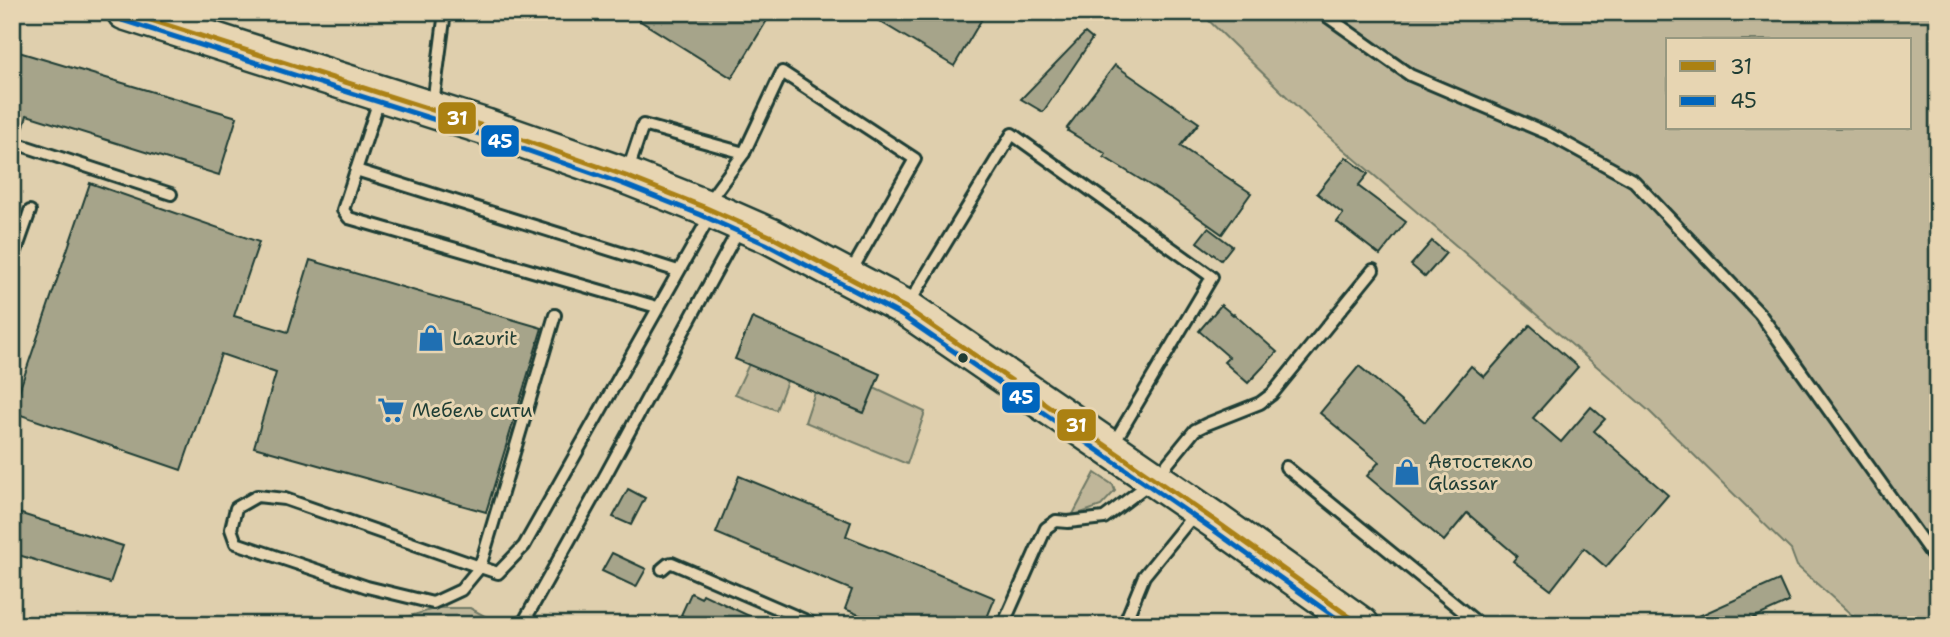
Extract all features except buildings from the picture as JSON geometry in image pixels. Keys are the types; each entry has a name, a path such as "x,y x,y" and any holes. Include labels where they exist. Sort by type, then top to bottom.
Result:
{"main road":[{"path":"139,15 626,176 770,236 906,308 1361,625"}],"lane":[{"path":"432,110 445,12"},
{"path":"1321,12 1410,75 1549,134 1634,181 1760,314 1938,563"},
{"path":"522,625 598,489 782,72 915,159 848,278"},
{"path":"381,94 343,210 349,218 657,307"},
{"path":"626,176 643,125 744,153"},
{"path":"906,308 1012,134 1212,277 1111,449"},
{"path":"12,142 171,194"},
{"path":"356,170 678,271"},
{"path":"12,262 30,211"},
{"path":"555,315 480,567 461,590 433,603 367,587 236,543 231,529 236,508 257,496 285,499 480,567 498,573 524,546 678,271 720,214"},
{"path":"1003,625 1046,528 1056,521 1104,518 1155,479 1195,430 1260,403 1272,394 1373,270"},
{"path":"1286,467 1480,625"},
{"path":"1124,625 1144,576 1198,510"},
{"path":"662,569 672,563 816,625"}],"shaded area":[{"path":"1200,12 1938,12 1938,625 1863,625 1797,566 1791,550 1649,411 1319,128"},
{"path":"749,364 787,381 776,410 735,394"},
{"path":"874,388 925,412 907,464 805,422 815,392 863,413"},
{"path":"1095,473 1113,485 1115,491 1101,506 1072,516"},
{"path":"437,608 470,608 501,625 395,625 407,617"}],"transit line":[{"name":"31","path":"126,12 486,127 626,176 770,236 906,308 1217,522 1361,625"},
{"name":"45","path":"122,20 483,135 623,184 766,244 901,315 1212,529 1346,625"}],"place":[{"name":"Lazurit","path":"431,338"},
{"name":"Мебель сити","path":"391,410"},
{"name":"Автостекло Glassar","path":"1407,472"}]}
